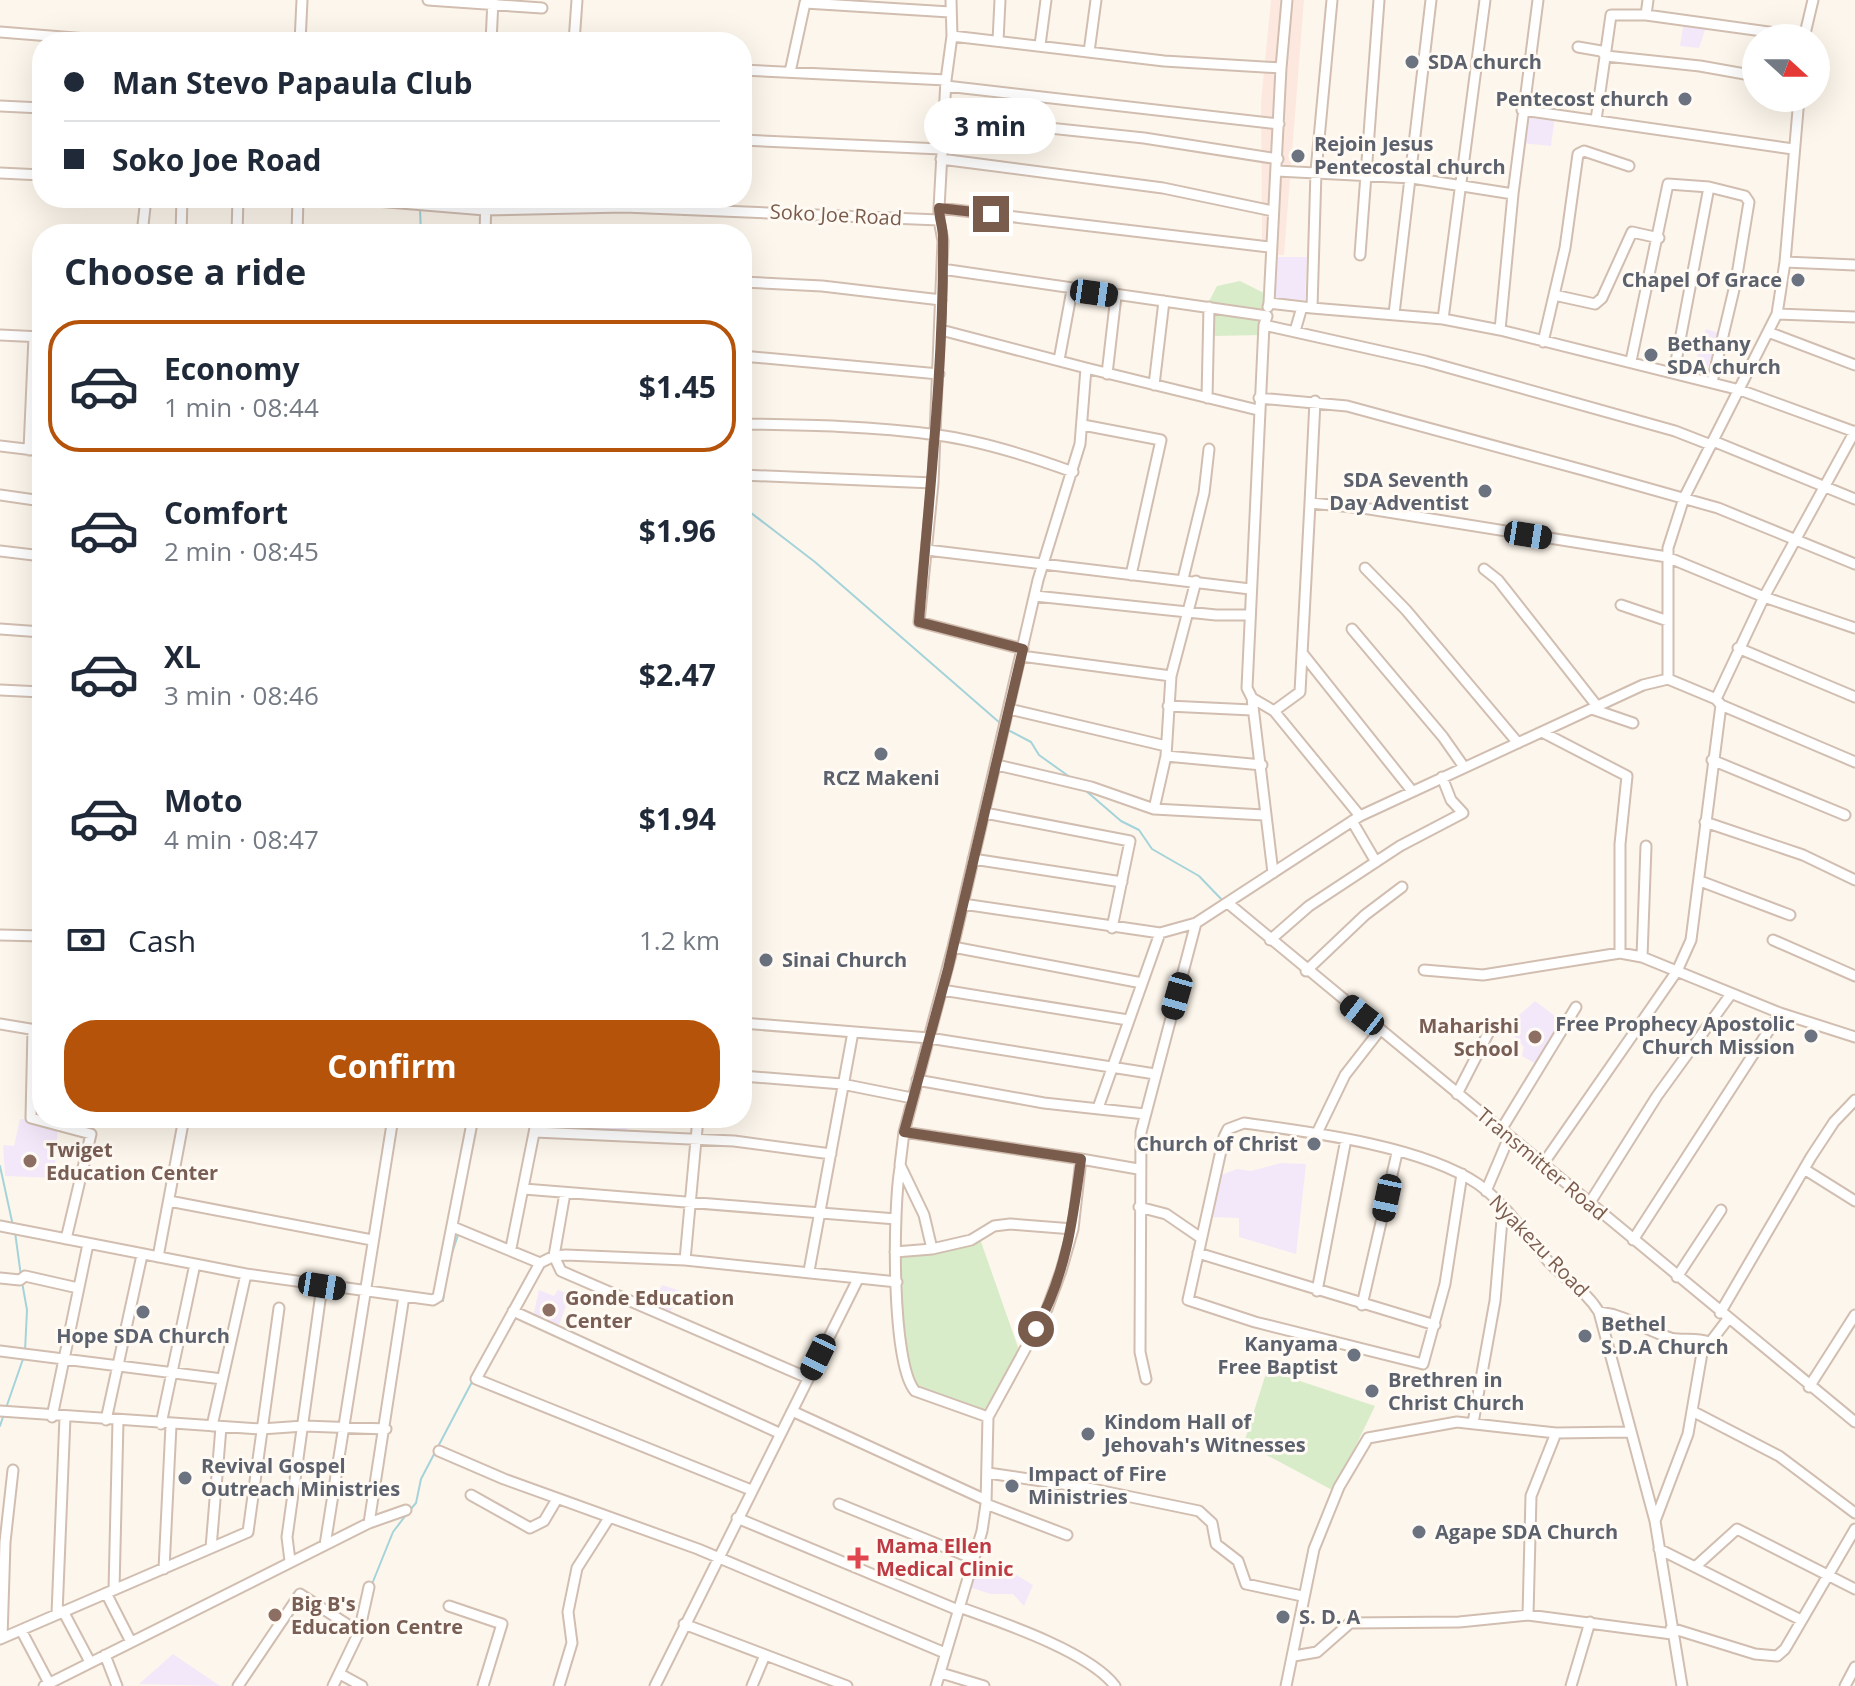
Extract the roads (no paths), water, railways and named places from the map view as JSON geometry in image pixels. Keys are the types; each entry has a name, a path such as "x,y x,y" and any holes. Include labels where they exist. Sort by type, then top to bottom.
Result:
{"street":[{"path":"300,32 302,0"},
{"path":"428,0 493,2 542,8"},
{"path":"575,32 577,0"},
{"path":"951,0 952,36 946,83 939,208 943,232 936,434 919,622 1022,652 1171,676"},
{"path":"998,41 1000,0"},
{"path":"1040,45 1046,0"},
{"path":"1089,52 1096,0"},
{"path":"1273,873 1264,815 1262,765 1252,698 1246,682 1258,410 1269,303 1269,247 1278,159 1287,0"},
{"path":"1295,331 1307,308 1332,0"},
{"path":"1360,255 1379,0"},
{"path":"1394,314 1431,0"},
{"path":"1443,319 1485,0"},
{"path":"1500,330 1522,110 1538,0"},
{"path":"1646,15 1648,0"},
{"path":"1807,24 1813,0"},
{"path":"492,32 493,2"},
{"path":"790,72 805,3 950,12"},
{"path":"1596,120 1611,15 1646,15 1742,29"},
{"path":"0,32 32,35"},
{"path":"952,36 1089,52 1281,68"},
{"path":"1578,47 1601,51 1606,56 1742,74"},
{"path":"752,70 946,83 1279,124"},
{"path":"0,106 32,108"},
{"path":"1522,110 1793,149"},
{"path":"1668,679 1667,557 1684,498 1777,314 1785,262 1797,112"},
{"path":"944,117 1144,138 1278,159"},
{"path":"752,141 941,154 1207,195 1273,211"},
{"path":"1543,342 1578,154 1584,151 1629,166"},
{"path":"1277,171 1412,178 1513,194"},
{"path":"0,173 32,175"},
{"path":"1631,361 1668,184 1709,187 1745,196 1749,202 1736,281 1712,382"},
{"path":"1674,372 1709,187"},
{"name":"Soko Joe Road","path":"461,208 508,208"},
{"name":"Soko Joe Road","path":"672,208 939,220"},
{"path":"939,208 1269,247"},
{"path":"485,210 485,224"},
{"path":"1554,295 1591,304 1599,302 1632,232 1659,238"},
{"path":"1785,262 1855,265"},
{"path":"942,269 1072,290 1209,307 1295,331 1425,361 1675,431 1855,499"},
{"path":"752,282 822,286 941,300"},
{"path":"1059,360 1072,290"},
{"path":"1107,374 1116,296"},
{"path":"1154,385 1164,301"},
{"path":"1269,303 1443,319 1500,330 1712,382 1855,431 1738,648 1718,702 1691,940 1677,971 1543,1164"},
{"path":"1207,398 1209,307"},
{"path":"1777,314 1855,317"},
{"path":"941,330 1258,410"},
{"path":"1768,332 1855,365"},
{"path":"0,335 32,337"},
{"path":"752,357 939,374"},
{"path":"988,1417 915,1391 909,1384 895,1252 900,1165 912,1098 953,947 1035,596 1073,472 1083,425 1086,368"},
{"path":"1259,398 1315,401 1381,414 1684,498 1718,508 1855,564"},
{"path":"1274,711 1299,694 1315,401"},
{"path":"29,450 32,412"},
{"path":"752,424 806,424 936,434 972,441 1073,472"},
{"path":"1083,425 1161,440 1131,575"},
{"path":"0,446 32,450"},
{"path":"1183,579 1204,493 1209,449"},
{"path":"752,475 933,483"},
{"path":"0,495 32,500"},
{"path":"1310,503 1363,508 1667,557 1764,597 1855,628"},
{"path":"927,550 1250,589"},
{"path":"0,551 32,555"},
{"path":"1365,568 1406,610 1518,743"},
{"path":"1484,569 1498,580 1595,708 1633,723"},
{"path":"1154,809 1166,751 1171,676 1196,581"},
{"path":"1035,596 1249,615"},
{"path":"1621,605 1668,621"},
{"path":"0,629 32,631"},
{"path":"1352,629 1443,737 1464,767"},
{"path":"1738,648 1855,697"},
{"path":"1303,654 1412,791"},
{"path":"963,904 1160,933 1196,923 1356,819 1653,681 1668,679 1855,762"},
{"path":"0,690 32,692"},
{"path":"1252,698 1274,711 1356,819 1376,862"},
{"path":"1168,706 1252,710"},
{"path":"1009,709 1166,751 1262,765"},
{"path":"1544,733 1627,776 1620,858 1620,953"},
{"path":"1712,760 1845,815"},
{"path":"997,765 1091,787 1154,809 1264,815"},
{"path":"1270,940 1309,906 1376,862 1463,813 1451,800 1442,777"},
{"path":"985,813 1130,841 1112,928"},
{"path":"1705,822 1803,855 1855,880"},
{"path":"1642,957 1646,846"},
{"path":"973,859 1122,882"},
{"path":"1700,881 1790,915"},
{"path":"1306,971 1365,915 1402,887"},
{"name":"Transmitter Road","path":"1229,904 1809,1387 1853,1417"},
{"path":"1146,1379 1140,1352 1138,1169 1145,1114 1196,923"},
{"path":"1098,1108 1160,933"},
{"path":"0,935 32,936"},
{"path":"1773,940 1855,976"},
{"path":"953,947 1142,983"},
{"path":"1424,970 1483,975 1620,953 1642,957 1780,1013 1854,1034"},
{"path":"942,990 1128,1020"},
{"path":"1589,1204 1664,1085 1731,994"},
{"path":"1486,1191 1505,1133 1576,1007"},
{"path":"1633,1240 1780,1013"},
{"path":"0,1024 32,1029"},
{"path":"752,1024 929,1038 1155,1074"},
{"path":"1457,1094 1492,1026"},
{"path":"1317,1133 1345,1075 1380,1030"},
{"path":"809,1271 853,1032"},
{"path":"752,1077 842,1084 912,1098"},
{"path":"917,1080 970,1092 1145,1114"},
{"path":"1655,1521 1694,1412 1699,1367 1709,1342 1804,1169 1834,1122 1855,1100"},
{"name":"Nyakezu Road","path":"1201,1238 1228,1129 1244,1123 1317,1133 1397,1153 1462,1174 1486,1191 1547,1260 1582,1290 1599,1312 1655,1521 1682,1686"},
{"path":"66,1239 91,1134 68,1128"},
{"path":"158,1257 182,1128"},
{"path":"325,1545 391,1128"},
{"path":"0,1226 246,1274 433,1300 438,1297 471,1128"},
{"path":"511,1248 536,1128"},
{"path":"685,1260 697,1128"},
{"path":"535,1132 695,1140 831,1154"},
{"path":"904,1132 1138,1169"},
{"path":"1317,1291 1346,1139"},
{"path":"1362,1305 1397,1153"},
{"path":"936,1686 974,1559 986,1502 988,1417 1047,1309 1073,1229 1081,1159"},
{"path":"900,1165 924,1215 932,1249"},
{"path":"1804,1169 1855,1201"},
{"path":"1139,1207 1166,1214 1201,1238 1188,1295 1192,1304 1423,1364 1435,1325 1462,1174"},
{"path":"524,1189 896,1219"},
{"path":"565,1193 554,1256 557,1266 570,1276 808,1378"},
{"path":"169,1201 372,1240"},
{"path":"1473,1423 1495,1301 1503,1208"},
{"path":"1677,1277 1721,1210"},
{"path":"895,1252 932,1249 971,1240 994,1226 1010,1224 1073,1229"},
{"path":"453,1227 511,1248 540,1263"},
{"path":"52,1417 88,1244"},
{"path":"1198,1253 1435,1325"},
{"path":"106,1420 142,1255"},
{"path":"751,1490 476,1379 540,1263 554,1256 685,1260 897,1282"},
{"path":"164,1569 169,1373 195,1264"},
{"path":"211,1548 216,1426 222,1379 246,1274"},
{"path":"0,1278 20,1280 25,1276 78,1288"},
{"path":"655,1686 858,1279"},
{"path":"290,1561 287,1537 322,1286"},
{"path":"369,1523 386,1429 404,1296"},
{"path":"13,1470 5,1542 1,1639 249,1530 279,1308"},
{"path":"513,1311 779,1433"},
{"path":"1599,1312 1631,1319 1668,1337 1694,1337 1709,1342"},
{"path":"1809,1387 1855,1315"},
{"path":"0,1351 222,1379"},
{"path":"0,1411 52,1417 261,1429 304,1426 386,1429"},
{"path":"792,1411 986,1502 1067,1535"},
{"path":"1694,1412 1779,1456 1855,1513"},
{"path":"65,1417 60,1612 90,1662"},
{"path":"118,1421 110,1591 131,1642"},
{"path":"1286,1686 1294,1656 1302,1596 1326,1517 1368,1438 1417,1426 1473,1423 1556,1433 1629,1432"},
{"path":"1528,1615 1531,1496 1556,1433"},
{"path":"439,1451 557,1499 717,1557 945,1653"},
{"path":"988,1473 1083,1487 1199,1511 1212,1523 1216,1544 1238,1561 1246,1584 1302,1596"},
{"path":"471,1495 530,1528 544,1521 557,1499"},
{"path":"839,1504 974,1559"},
{"path":"21,1630 47,1685 290,1561 369,1523 406,1510"},
{"path":"559,1686 572,1643 568,1612 577,1568 609,1518"},
{"path":"737,1518 959,1609 1028,1633 1094,1666 1115,1686"},
{"path":"1695,1567 1737,1529 1855,1589"},
{"path":"1294,1656 1317,1652 1350,1623 1459,1622 1528,1615 1671,1631 1777,1656 1785,1649 1855,1529"},
{"path":"1659,1549 1801,1620"},
{"path":"333,1686 359,1632 369,1587"},
{"path":"238,1686 300,1594 305,1593 359,1632"},
{"path":"449,1606 502,1624 483,1686"},
{"path":"1571,1686 1590,1622"},
{"path":"684,1624 847,1686"},
{"path":"105,1655 117,1686"},
{"path":"752,1686 765,1655"},
{"path":"1845,1686 1855,1667"},
{"path":"941,1673 984,1686"},
{"path":"340,1674 362,1686"}],"waterway":[{"path":"415,209 420,209 421,224"},
{"path":"752,514 815,562 1000,723"},
{"path":"1008,730 1031,742 1039,755 1074,780"},
{"path":"1085,790 1121,821 1139,830 1152,849 1199,876 1224,902"},
{"path":"1239,918 1354,1013"},
{"path":"1479,1117 1504,1138"},
{"path":"1512,1144 1594,1212"},
{"path":"0,1166 13,1226"},
{"path":"1608,1223 1658,1265"},
{"path":"15,1232 21,1276"},
{"path":"450,1259 458,1235"},
{"path":"22,1282 27,1310 25,1351"},
{"path":"438,1301 443,1301 445,1285"},
{"path":"324,1290 361,1295"},
{"path":"6,1408 23,1359"},
{"path":"410,1510 416,1503 421,1479 473,1380"},
{"path":"0,1426 4,1414"},
{"path":"372,1584 393,1532 406,1515"},
{"path":"365,1624 369,1607"},
{"path":"350,1660 361,1637"}],"place":[{"name":"SDA church","path":"1412,62"},
{"name":"Pentecost church","path":"1685,99"},
{"name":"Rejoin Jesus Pentecostal church","path":"1298,156"},
{"name":"Chapel Of Grace","path":"1798,280"},
{"name":"Bethany SDA church","path":"1651,355"},
{"name":"SDA Seventh Day Adventist","path":"1485,491"},
{"name":"RCZ Makeni","path":"881,754"},
{"name":"Sinai Church","path":"766,960"},
{"name":"Free Prophecy Apostolic Church Mission","path":"1811,1036"},
{"name":"Maharishi School","path":"1535,1037"},
{"name":"Church of Christ","path":"1314,1144"},
{"name":"Twiget Education Center","path":"30,1161"},
{"name":"Gonde Education Center","path":"549,1310"},
{"name":"Hope SDA Church","path":"143,1312"},
{"name":"Bethel S.D.A Church","path":"1585,1336"},
{"name":"Kanyama Free Baptist","path":"1354,1355"},
{"name":"Brethren in Christ Church","path":"1372,1391"},
{"name":"Kindom Hall of Jehovah's Witnesses","path":"1088,1434"},
{"name":"Revival Gospel Outreach Ministries","path":"185,1478"},
{"name":"Impact of Fire Ministries","path":"1012,1486"},
{"name":"Agape SDA Church","path":"1419,1532"},
{"name":"Mama Ellen Medical Clinic","path":"858,1558"},
{"name":"Big B's Education Centre","path":"275,1615"},
{"name":"S. D. A","path":"1283,1617"}]}
